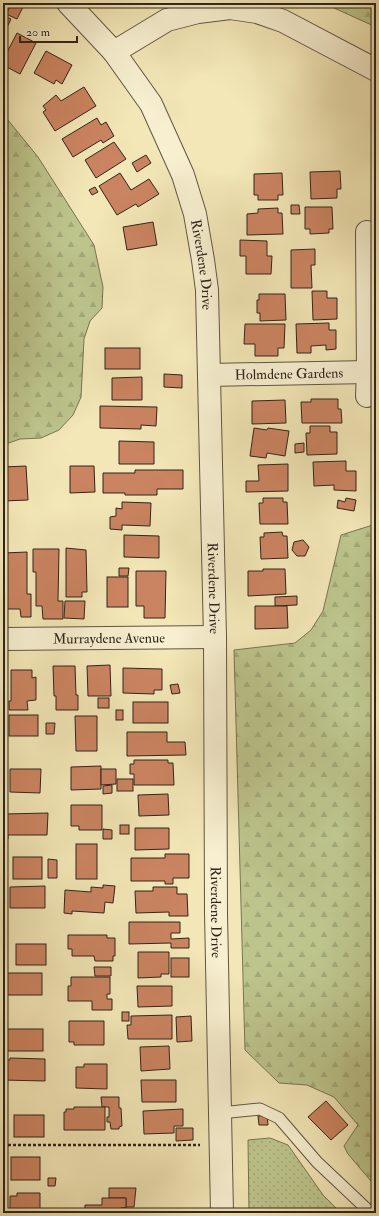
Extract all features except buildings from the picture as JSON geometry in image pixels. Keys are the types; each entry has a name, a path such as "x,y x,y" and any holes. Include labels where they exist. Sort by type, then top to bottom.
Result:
{"street":[{"name":"Riverdene Drive","path":"68,3 114,52 150,104 183,175 195,214 203,260 206,290 209,375 215,637 216,906 222,1213"},
{"path":"114,52 167,20 198,12 230,8 257,12 282,21 376,70"},
{"path":"367,232 367,396"},
{"name":"Holmdene Gardens","path":"209,375 368,372"},
{"name":"Murraydene Avenue","path":"3,639 215,637"}],"lane":[{"path":"220,1112 260,1109 279,1118 317,1162 371,1213"}],"path":[{"path":"3,1145 221,1145"}],"green space":[{"path":"323,3 376,3 376,27"},
{"path":"3,114 38,157 94,245 103,287 102,308 90,321 84,339 81,397 73,415 59,430 41,438 20,439 3,445"},
{"path":"376,524 376,1187 348,1154 344,1146 358,1125 334,1097 307,1085 279,1083 245,1050 234,650 295,643 311,630 323,611 341,535"},
{"path":"270,1138 288,1145 323,1195 341,1213 249,1213 248,1140"}]}
